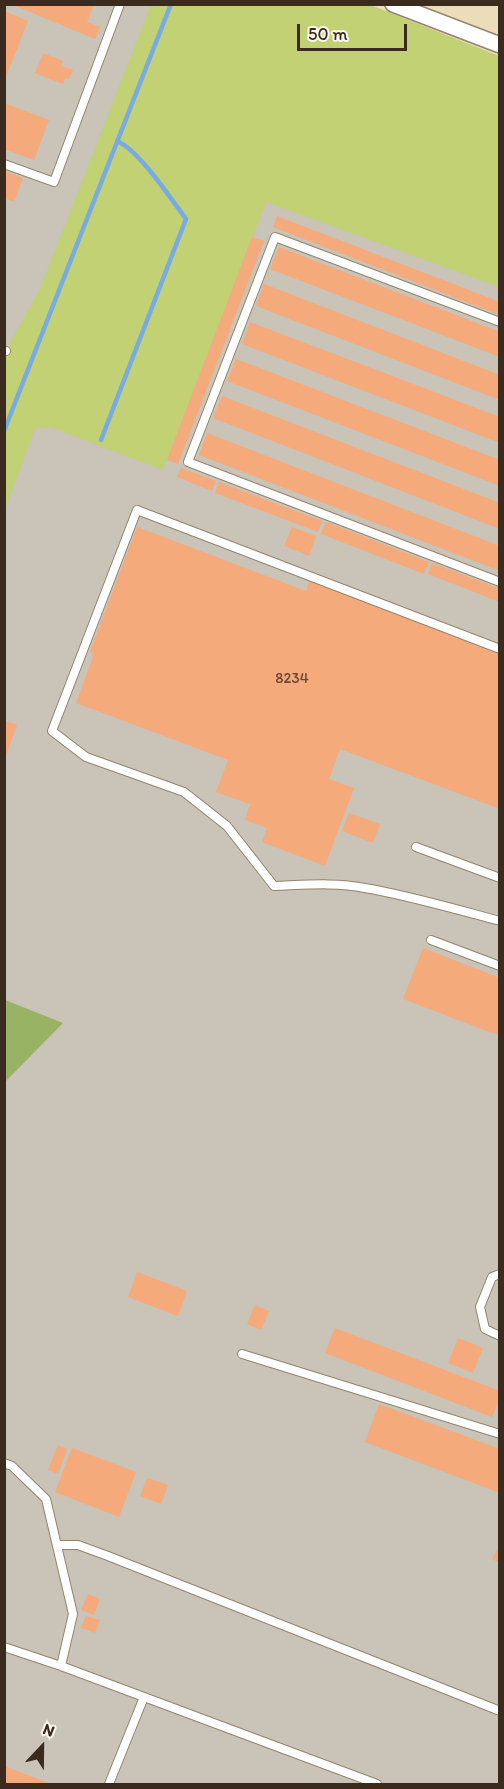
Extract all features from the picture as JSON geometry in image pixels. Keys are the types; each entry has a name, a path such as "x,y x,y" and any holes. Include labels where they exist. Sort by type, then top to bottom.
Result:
{"street":[{"path":"393,4 500,45"}],"lane":[{"path":"4,164 54,182 120,4"},
{"path":"500,322 275,237 188,462 500,582"},
{"path":"500,649 137,510 52,731 86,757 184,792 227,826 274,886 315,884 364,887 500,921"},
{"path":"416,847 500,878"},
{"path":"431,940 500,966"},
{"path":"500,1274 492,1277 480,1307 484,1329 500,1336"},
{"path":"242,1354 500,1434"},
{"path":"4,1463 12,1466 46,1499 73,1614 61,1666"},
{"path":"58,1545 78,1545 108,1556 500,1711"},
{"path":"4,1647 61,1666 377,1785"},
{"path":"109,1785 144,1697"}],"shaded area":[{"path":"5,5 370,5 499,56 499,1784 5,1784"}],"green space":[{"path":"151,5 370,5 499,56 499,287 266,202 163,470 50,427 35,429 5,509 5,351 39,291"},
{"path":"5,1000 63,1023 5,1082"}],"building":[{"path":"11,4 94,4 87,22 100,27 95,39"},
{"path":"4,11 28,21 5,79 4,79"},
{"path":"43,53 63,61 61,66 73,70 69,79 65,78 63,84 35,73"},
{"path":"4,103 49,120 34,160 4,149"},
{"path":"4,171 23,178 14,202 4,198"},
{"path":"277,216 500,302 500,315 273,227"},
{"path":"252,237 264,241 178,464 167,460"},
{"path":"279,247 500,332 500,357 270,269"},
{"path":"264,284 500,375 500,400 256,306"},
{"path":"250,322 500,417 500,443 242,344"},
{"path":"236,359 500,460 500,486 227,381"},
{"path":"222,396 500,503 500,529 213,418"},
{"path":"207,433 500,546 500,571 199,455"},
{"path":"181,468 216,481 212,491 177,477"},
{"path":"219,482 322,521 318,532 215,493"},
{"path":"326,522 429,562 424,574 321,534"},
{"path":"137,527 306,591 309,581 500,653 500,809 340,749 329,779 354,788 325,866 262,842 267,828 245,820 250,804 216,792 228,760 76,703 94,654 90,652"},
{"path":"292,527 316,536 309,556 284,546"},
{"path":"432,563 500,589 500,602 428,574"},
{"path":"4,721 17,725 5,758 4,758"},
{"path":"349,813 380,824 373,843 342,831"},
{"path":"423,948 500,978 500,1036 403,999"},
{"path":"137,1272 187,1291 178,1316 128,1297"},
{"path":"255,1305 269,1311 261,1330 247,1324"},
{"path":"335,1328 500,1391 500,1398 492,1417 325,1353"},
{"path":"458,1338 483,1348 473,1373 448,1363"},
{"path":"379,1404 500,1449 500,1493 365,1442"},
{"path":"58,1445 67,1449 58,1474 48,1470"},
{"path":"72,1448 136,1472 119,1517 55,1492"},
{"path":"147,1478 168,1485 161,1504 140,1496"},
{"path":"500,1548 500,1563 492,1559"},
{"path":"88,1594 100,1599 94,1615 81,1610"},
{"path":"86,1616 100,1620 95,1633 81,1628"},
{"path":"4,1766 51,1784 4,1784"}],"waterway":[{"path":"4,431 171,4"},
{"path":"101,440 186,219 145,164 126,146 117,141"}]}
